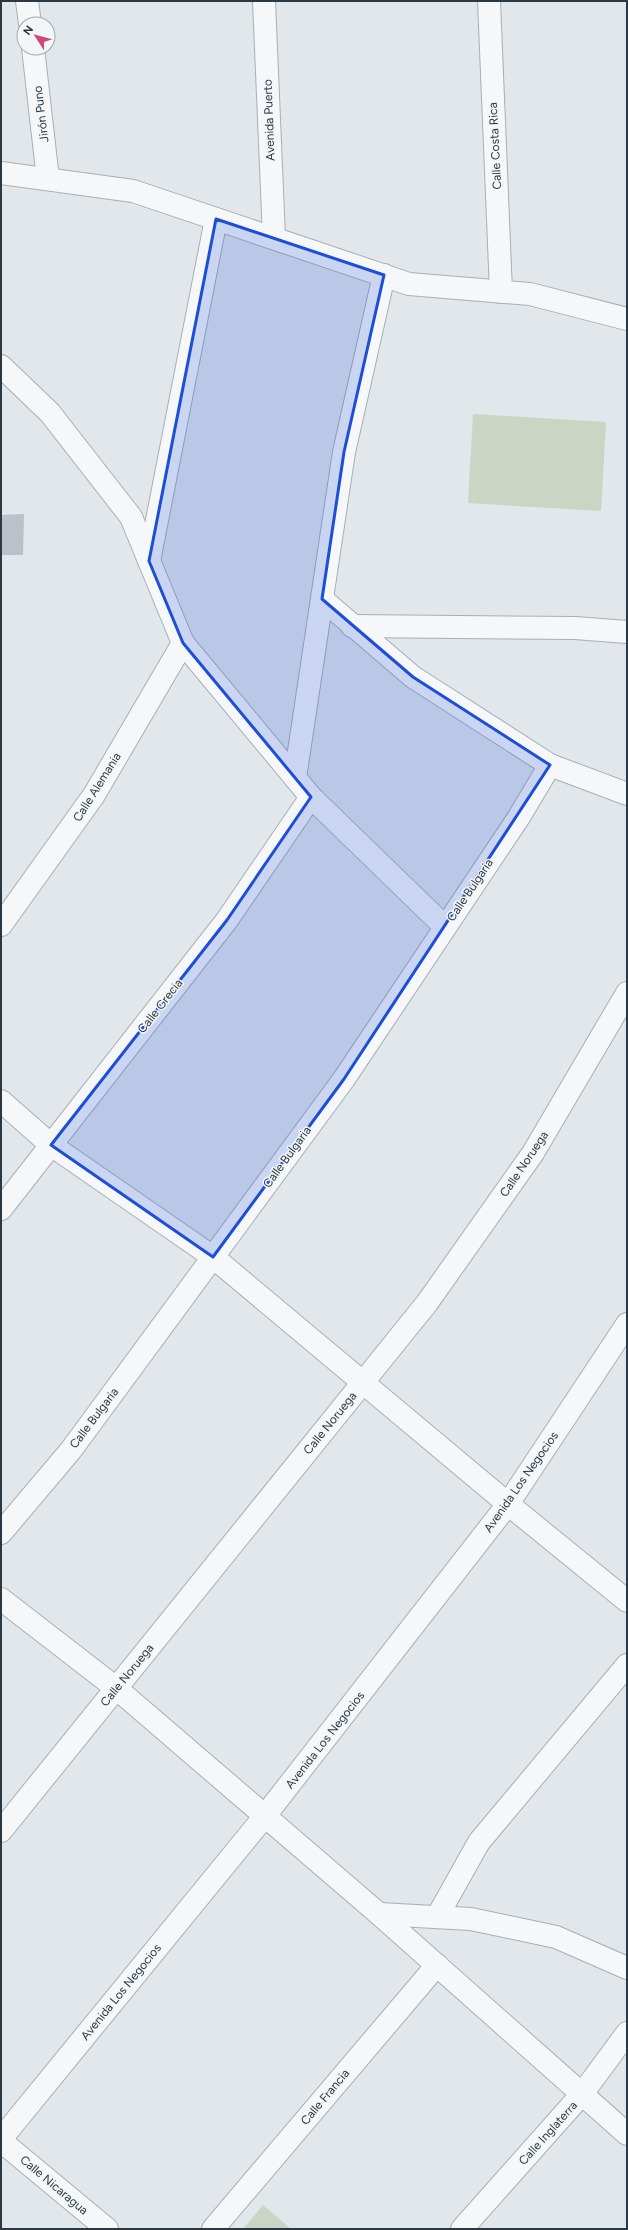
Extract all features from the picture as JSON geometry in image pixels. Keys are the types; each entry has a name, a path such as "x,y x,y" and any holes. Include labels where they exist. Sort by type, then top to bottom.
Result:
{"street":[{"path":"27,1 29,16"},
{"name":"Avenida Puerto","path":"264,1 274,238"},
{"name":"Calle Costa Rica","path":"488,1 501,292"},
{"name":"Jirón Puno","path":"34,56 48,179"},
{"path":"1,173 132,191 409,284 530,294 627,319"},
{"path":"149,560 216,219"},
{"path":"295,778 344,452 384,275"},
{"path":"1,366 50,413 131,517 183,643 311,797 445,928"},
{"path":"322,599 413,677 550,765 627,794"},
{"path":"352,626 575,628 627,632"},
{"name":"Calle Alemania","path":"1,925 94,795 183,643"},
{"name":"Calle Bulgaria","path":"1,1533 71,1450 344,1079 519,817 550,765"},
{"name":"Calle Grecia","path":"1,1209 227,920 311,797"},
{"name":"Calle Noruega","path":"1,1831 427,1303 533,1153 627,993"},
{"path":"1,1101 51,1145 213,1257 508,1504 627,1601"},
{"name":"Avenida Los Negocios","path":"1,2140 264,1817 508,1504 627,1324"},
{"path":"1,1599 116,1688 264,1817 379,1914 627,2134"},
{"path":"437,1917 479,1842 627,1665"},
{"path":"379,1914 470,1919 556,1937 627,1967"},
{"name":"Calle Francia","path":"213,2229 436,1965"},
{"name":"Calle Inglaterra","path":"462,2229 582,2094 627,2033"},
{"name":"Calle Nicaragua","path":"1,2140 107,2229"}],"highlighted area":[{"path":"216,219 384,275 344,452 322,599 413,677 550,765 344,1079 213,1257 51,1145 227,920 311,797 183,643 149,561"}],"green space":[{"path":"473,414 606,422 601,511 468,503"},
{"path":"263,2205 291,2229 243,2229"}],"building":[{"path":"24,514 23,555 1,555 1,515"}]}
